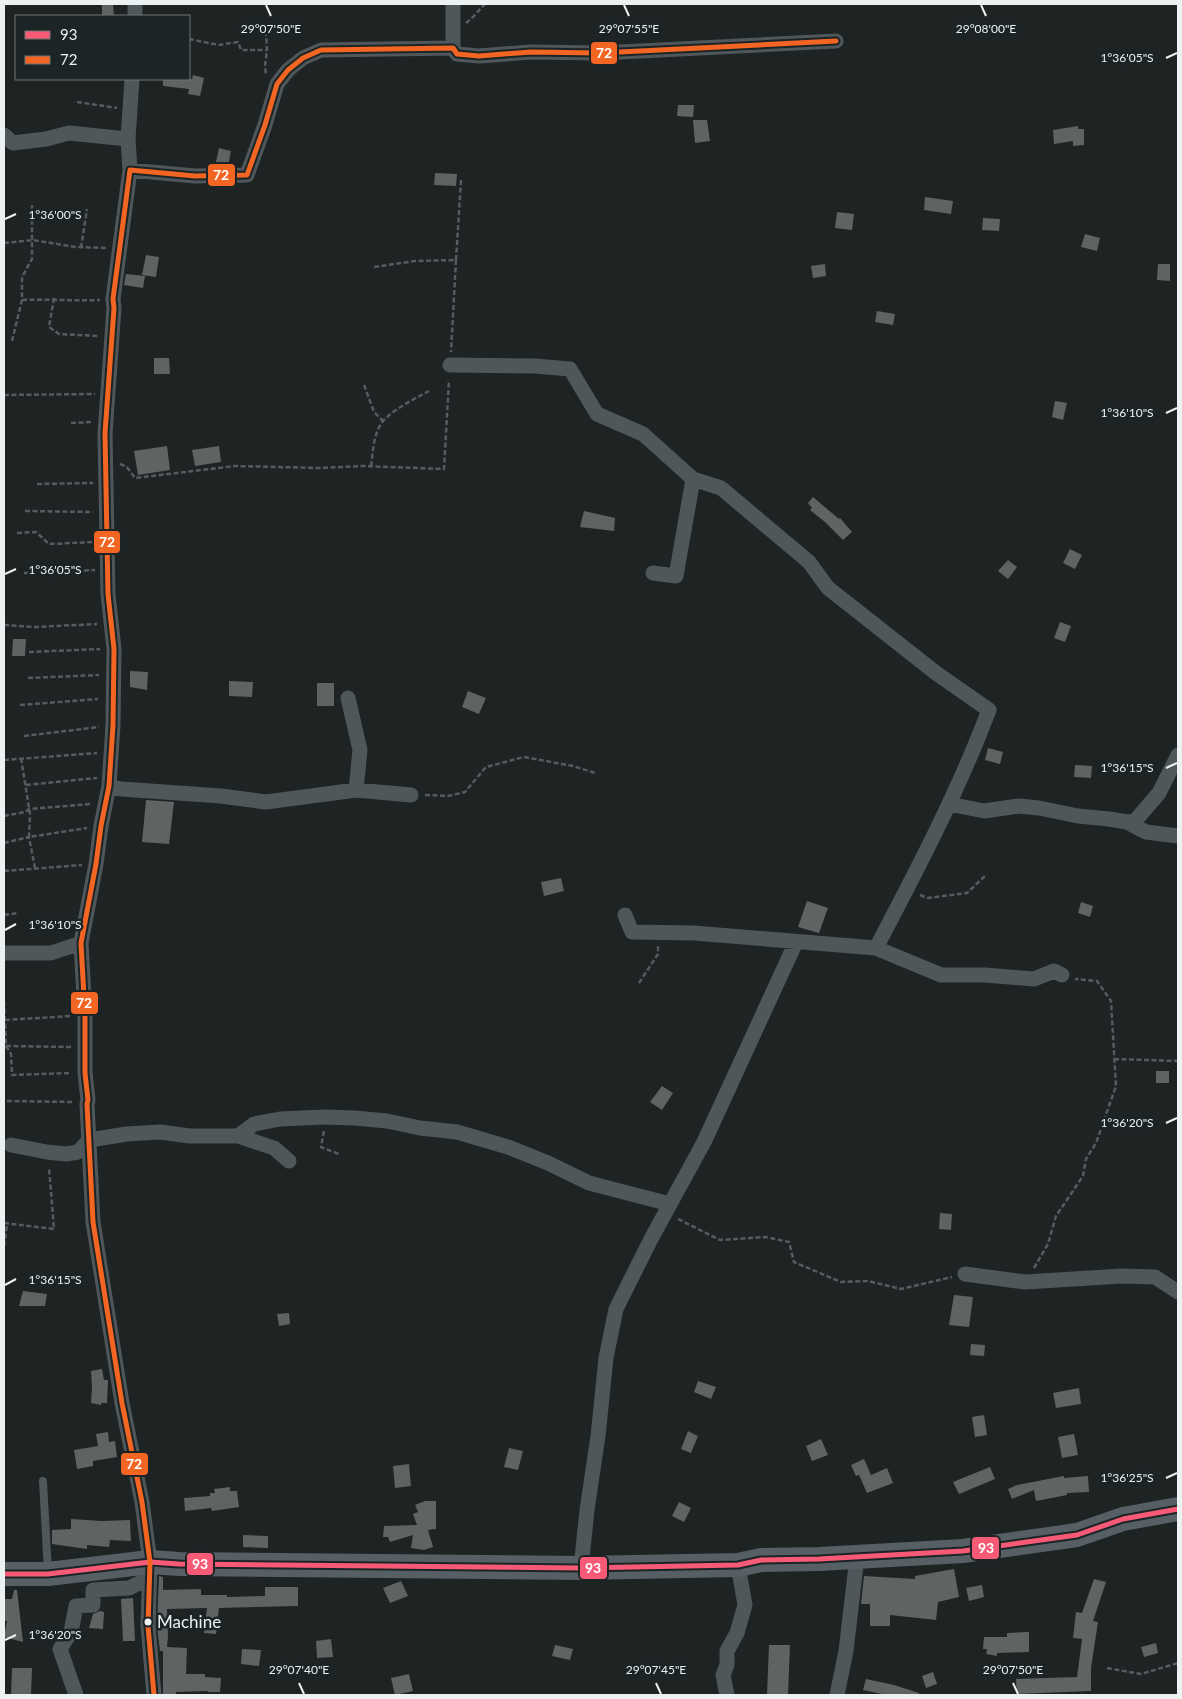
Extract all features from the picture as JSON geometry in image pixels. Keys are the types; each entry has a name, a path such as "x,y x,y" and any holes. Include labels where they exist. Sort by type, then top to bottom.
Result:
{"highway":[{"path":"4,1574 149,1571 179,1564 581,1568 738,1565 761,1560 963,1551 1077,1535 1123,1519 1178,1509"}],"street":[{"path":"452,4 453,48 457,54 480,56 531,52 600,53 836,41"},
{"path":"130,170 195,176 247,175 277,84 288,70 303,58 321,50 453,48"},
{"path":"132,80 128,139 130,170 114,300 106,422 108,594 114,649 112,752 96,864 81,943 86,1015 84,1047 88,1100 86,1104 94,1222 122,1403 142,1502 149,1571 148,1626 154,1695"},
{"path":"4,135 13,143 46,139 69,133 128,139"},
{"path":"450,366 570,368 596,414 643,434 693,479 722,488 809,562 828,588 846,603 936,673 989,710 933,839 876,948"},
{"path":"653,573 676,576 693,479"},
{"path":"348,698 360,750 356,790"},
{"path":"949,804 984,811 1018,806 1078,816 1126,822 1135,821 1158,793 1178,755"},
{"path":"109,782 121,790 212,795 266,802 356,790 411,796"},
{"path":"1126,822 1146,832 1178,836"},
{"path":"625,915 632,932 694,933 876,948 941,975 985,975 1034,979 1054,971 1062,975"},
{"path":"581,1568 586,1510 598,1436 606,1358 616,1309 704,1142 796,942"},
{"path":"4,953 52,953 81,943"},
{"path":"238,1136 254,1124 280,1119 324,1117 371,1120 457,1132 508,1147 548,1163 589,1183 668,1209"},
{"path":"11,1145 66,1154 78,1152 89,1140 127,1134 160,1132 190,1136 238,1136 274,1148 289,1161"},
{"path":"965,1274 1025,1282 1122,1276 1155,1277 1178,1292"},
{"path":"837,1695 846,1651 857,1557"},
{"path":"727,1695 723,1675 727,1665 727,1651 737,1632 745,1605 738,1565"},
{"path":"76,1695 60,1649 71,1632 76,1606 93,1604 92,1590 129,1588 149,1571"}],"lane":[{"path":"44,1481 48,1574"}],"path":[{"path":"454,29 472,19 474,14 485,4"},
{"path":"266,30 266,77 277,84"},
{"path":"190,39 218,45 238,42 241,50 267,50"},
{"path":"77,102 130,109"},
{"path":"106,457 127,467 135,478 235,466 320,468 371,466 444,469 461,180"},
{"path":"12,341 22,300 22,277 32,259 32,205"},
{"path":"81,248 87,209"},
{"path":"4,243 33,240 81,248 119,249"},
{"path":"374,267 415,261 456,260"},
{"path":"22,300 54,298 70,301 114,300"},
{"path":"54,298 49,327 59,334 112,338"},
{"path":"364,385 374,412 383,421"},
{"path":"371,466 374,441 381,423 405,404 429,391"},
{"path":"4,395 107,394"},
{"path":"71,424 106,422"},
{"path":"38,484 106,482"},
{"path":"25,511 107,512"},
{"path":"17,533 36,532 49,544 108,541"},
{"path":"24,573 108,569"},
{"path":"4,626 35,627 111,623"},
{"path":"29,652 114,649"},
{"path":"28,678 114,675"},
{"path":"20,705 114,697"},
{"path":"24,736 113,725"},
{"path":"4,760 112,752"},
{"path":"411,796 448,796 465,792 486,767 524,757 573,766 595,773"},
{"path":"21,758 29,809 29,837 35,868"},
{"path":"26,785 109,782"},
{"path":"4,816 25,812 29,809 105,803"},
{"path":"4,843 29,837 101,826"},
{"path":"4,871 96,864"},
{"path":"907,890 928,898 967,893 985,876"},
{"path":"4,915 18,913"},
{"path":"639,983 658,954 658,932"},
{"path":"1010,1280 1033,1270 1048,1244 1056,1216 1083,1176 1086,1159 1096,1143 1116,1086 1110,1001 1097,980 1079,981 1062,975"},
{"path":"4,1001 6,1046 11,1054 12,1075 85,1072"},
{"path":"4,1020 86,1015"},
{"path":"6,1046 84,1047"},
{"path":"1114,1059 1178,1061"},
{"path":"7,1101 66,1103 88,1100"},
{"path":"324,1117 324,1132 320,1147 339,1154"},
{"path":"4,1246 6,1224 54,1229 47,1152"},
{"path":"668,1209 720,1240 766,1236 789,1242 794,1262 841,1282 868,1282 901,1289 965,1274"},
{"path":"1107,1668 1141,1674 1178,1663"}],"building":[{"path":"113,4 114,15 102,15 102,5"},
{"path":"193,75 204,78 200,96 188,94 189,89 163,86 163,80 192,79"},
{"path":"678,105 694,105 693,117 677,116"},
{"path":"693,120 707,120 710,141 695,143"},
{"path":"1078,126 1078,129 1084,129 1084,145 1073,146 1073,141 1054,144 1053,130"},
{"path":"219,148 231,151 228,166 215,166"},
{"path":"435,173 457,174 456,186 434,185"},
{"path":"925,197 953,201 951,214 924,210"},
{"path":"837,212 854,214 852,230 835,228"},
{"path":"983,218 1000,219 999,231 982,230"},
{"path":"1085,234 1100,238 1097,251 1081,247"},
{"path":"146,255 159,257 156,277 142,275"},
{"path":"825,264 826,276 813,278 811,266"},
{"path":"1158,264 1170,264 1170,281 1157,280"},
{"path":"126,274 145,276 143,288 124,285"},
{"path":"877,311 895,314 893,325 875,322"},
{"path":"154,358 169,358 170,374 154,374"},
{"path":"1055,401 1067,403 1063,420 1052,417"},
{"path":"167,446 170,470 138,475 134,451"},
{"path":"219,446 221,462 195,466 192,450"},
{"path":"813,497 840,518 852,532 843,540 810,510 812,508 808,503"},
{"path":"584,511 615,518 614,531 580,527"},
{"path":"1070,549 1082,555 1075,569 1063,563"},
{"path":"1008,560 1017,567 1008,579 998,571"},
{"path":"1060,622 1071,626 1065,642 1054,638"},
{"path":"13,639 26,639 25,656 12,656"},
{"path":"130,671 148,672 147,690 130,687"},
{"path":"229,681 253,682 252,697 229,696"},
{"path":"317,683 334,683 334,706 317,706"},
{"path":"468,691 486,698 479,714 462,707"},
{"path":"988,748 1003,752 1000,764 985,760"},
{"path":"1075,765 1092,766 1091,778 1074,777"},
{"path":"146,800 174,802 169,844 142,842"},
{"path":"561,878 564,891 544,896 541,882"},
{"path":"807,901 828,908 819,933 798,927"},
{"path":"1081,902 1093,906 1090,917 1078,913"},
{"path":"1156,1071 1169,1071 1169,1083 1156,1083"},
{"path":"662,1086 673,1093 662,1110 650,1102"},
{"path":"940,1213 952,1214 951,1230 939,1229"},
{"path":"23,1291 47,1294 45,1306 19,1306"},
{"path":"954,1295 973,1297 969,1327 949,1325"},
{"path":"289,1313 290,1324 279,1326 277,1314"},
{"path":"971,1344 985,1345 984,1356 970,1355"},
{"path":"102,1369 104,1380 108,1380 107,1403 101,1403 101,1405 91,1403 91,1371"},
{"path":"698,1381 716,1387 711,1399 694,1392"},
{"path":"1079,1388 1081,1404 1056,1408 1053,1393"},
{"path":"984,1415 987,1435 975,1437 972,1417"},
{"path":"688,1431 698,1436 691,1453 681,1449"},
{"path":"108,1432 109,1442 115,1441 117,1457 93,1461 93,1466 77,1469 74,1450 98,1446 96,1434"},
{"path":"1074,1434 1078,1455 1062,1458 1058,1437"},
{"path":"821,1439 828,1455 812,1461 806,1446"},
{"path":"509,1448 523,1451 518,1470 504,1467"},
{"path":"864,1459 871,1475 887,1468 893,1483 867,1493 859,1475 856,1476 851,1465"},
{"path":"409,1464 411,1486 395,1488 393,1466"},
{"path":"990,1467 995,1479 959,1494 953,1482"},
{"path":"1064,1476 1064,1478 1088,1476 1089,1492 1067,1493 1067,1495 1036,1501 1034,1490 1012,1499 1008,1489 1017,1485"},
{"path":"230,1487 230,1491 237,1491 239,1507 212,1511 211,1508 185,1511 184,1498 210,1496 210,1493 215,1493 214,1489"},
{"path":"425,1501 436,1501 436,1529 428,1530 433,1547 424,1550 411,1548 413,1535 390,1542 388,1537 383,1537 384,1526 417,1525 413,1514 418,1512 415,1505"},
{"path":"679,1502 691,1508 684,1522 672,1516"},
{"path":"71,1519 130,1520 131,1541 110,1540 109,1547 87,1545 87,1549 52,1544 52,1530 71,1529"},
{"path":"243,1535 268,1536 268,1548 243,1547"},
{"path":"954,1569 959,1597 938,1602 936,1620 890,1615 890,1626 870,1626 870,1604 861,1604 864,1576 915,1579 915,1576"},
{"path":"159,1576 163,1577 163,1590 201,1589 201,1595 227,1595 227,1597 265,1596 265,1587 298,1587 298,1606 219,1608 216,1634 204,1633 207,1608 167,1609 167,1647 187,1648 186,1674 205,1674 205,1677 221,1678 220,1692 176,1692 176,1695 163,1695 163,1651 160,1651 157,1626"},
{"path":"1094,1579 1106,1582 1093,1621 1098,1622 1091,1668 1091,1691 1017,1694 1016,1679 1077,1677 1082,1639 1073,1638 1076,1612 1082,1613"},
{"path":"401,1581 408,1596 390,1603 383,1588"},
{"path":"982,1585 984,1597 969,1601 966,1588"},
{"path":"14,1590 17,1590 23,1642 4,1637 7,1621 4,1621 4,1599 12,1599"},
{"path":"133,1598 135,1641 123,1641 121,1599"},
{"path":"100,1611 104,1612 103,1629 89,1628 93,1614"},
{"path":"1029,1632 1029,1652 997,1653 997,1656 986,1654 987,1649 983,1649 984,1637 1007,1637 1007,1633"},
{"path":"331,1639 333,1657 317,1658 316,1641"},
{"path":"1156,1643 1158,1653 1144,1657 1141,1647"},
{"path":"555,1645 573,1649 570,1660 552,1656"},
{"path":"769,1645 790,1645 788,1695 767,1695"},
{"path":"242,1649 261,1650 259,1666 241,1664"},
{"path":"12,1668 32,1668 31,1695 11,1695"},
{"path":"933,1672 937,1684 926,1688 922,1676"},
{"path":"409,1674 413,1691 395,1695 391,1678"},
{"path":"866,1679 894,1685 919,1693 919,1695 887,1695 863,1690"}],"transit line":[{"name":"72","path":"154,1695 148,1626 150,1562 142,1502 122,1403 93,1222 88,1100 85,1073 85,1015 81,943 109,786 113,725 114,649 108,594 105,433 114,308 113,299 130,170 195,176 247,175 277,84 288,70 303,58 321,50 453,48 457,54 479,56 531,52 600,53 836,41"},
{"name":"93","path":"4,1574 48,1574 150,1562 179,1564 581,1568 738,1565 761,1560 819,1559 963,1551 1077,1535 1123,1519 1178,1509"}],"place":[{"name":"Machine","path":"148,1622"}]}
